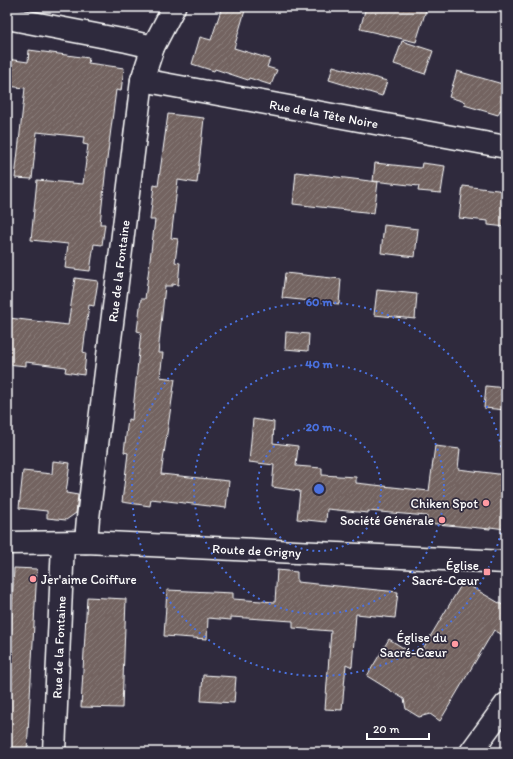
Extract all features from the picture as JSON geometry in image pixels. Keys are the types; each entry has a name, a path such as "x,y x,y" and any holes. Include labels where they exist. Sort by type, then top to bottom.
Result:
{"street":[{"name":"Rue de la Fontaine","path":"86,542 142,80 153,47 174,7"},
{"path":"7,18 153,47"},
{"name":"Rue de la Tête Noire","path":"142,80 506,147"},
{"name":"Route de Grigny","path":"7,543 86,542 506,562"},
{"name":"Rue de la Fontaine","path":"54,752 63,543"},
{"path":"471,752 506,704"}],"building":[{"path":"222,7 246,7 234,48 270,59 267,67 277,70 271,85 192,64 200,37 211,40"},
{"path":"366,7 427,7 416,42 360,29"},
{"path":"402,41 433,51 425,74 394,64"},
{"path":"29,50 89,58 88,63 124,68 121,91 116,90 106,167 100,224 105,224 102,245 94,244 90,271 65,268 68,244 31,240 37,180 83,184 88,145 83,144 84,137 37,132 32,179 15,178 25,88 7,86 7,59 28,62"},
{"path":"333,66 387,81 382,96 329,80"},
{"path":"457,71 506,85 506,112 500,110 498,115 464,105 465,102 449,97"},
{"path":"168,114 204,118 197,183 178,180 171,238 178,239 175,262 180,263 178,285 172,284 172,286 165,286 158,353 163,353 160,377 175,379 161,474 229,481 226,508 151,499 150,506 122,502 128,453 124,452 128,419 132,420 141,332 137,331 141,299 145,299 155,220 150,220 154,185 158,186"},
{"path":"375,163 421,168 422,163 445,166 441,193 418,191 419,186 373,181"},
{"path":"296,172 378,182 374,213 293,204"},
{"path":"463,186 506,191 506,227 488,225 488,221 459,218"},
{"path":"384,225 418,229 415,257 381,253"},
{"path":"285,273 341,279 339,304 282,298"},
{"path":"75,278 98,281 94,306 89,305 83,352 86,353 84,375 65,372 66,367 26,362 26,366 7,364 7,334 9,318 68,325"},
{"path":"377,290 417,294 415,319 374,315"},
{"path":"286,332 309,334 308,351 285,349"},
{"path":"486,386 506,388 506,410 484,408"},
{"path":"253,419 274,422 273,443 298,446 296,466 322,468 322,475 356,477 356,483 429,491 435,446 460,449 458,469 506,475 505,529 426,523 427,516 327,509 326,522 297,519 300,491 272,487 274,465 249,462"},
{"path":"53,461 70,463 66,493 78,495 76,513 66,520 47,518 47,511 19,508 23,471 52,474"},
{"path":"14,568 37,569 27,752 7,752 7,704"},
{"path":"277,570 297,572 297,582 398,592 395,618 356,614 352,667 346,664 342,710 325,709 331,631 293,628 293,621 231,617 231,620 208,618 207,639 164,636 167,590 233,593 233,599 275,602"},
{"name":"Église du Sacré-Cœur","path":"463,582 506,607 506,637 494,630 440,721 430,714 419,717 406,709 404,699 367,676 389,639 418,657"},
{"path":"87,597 126,599 122,708 81,707"},
{"path":"203,675 236,677 234,703 201,701"}],"place":[{"name":"Chiken Spot","path":"486,503"},
{"name":"Société Générale","path":"442,520"},
{"name":"Église Sacré-Cœur","path":"487,572"},
{"name":"Jer'aime Coiffure","path":"33,579"},
{"name":"Église du Sacré-Cœur","path":"455,644"}]}
